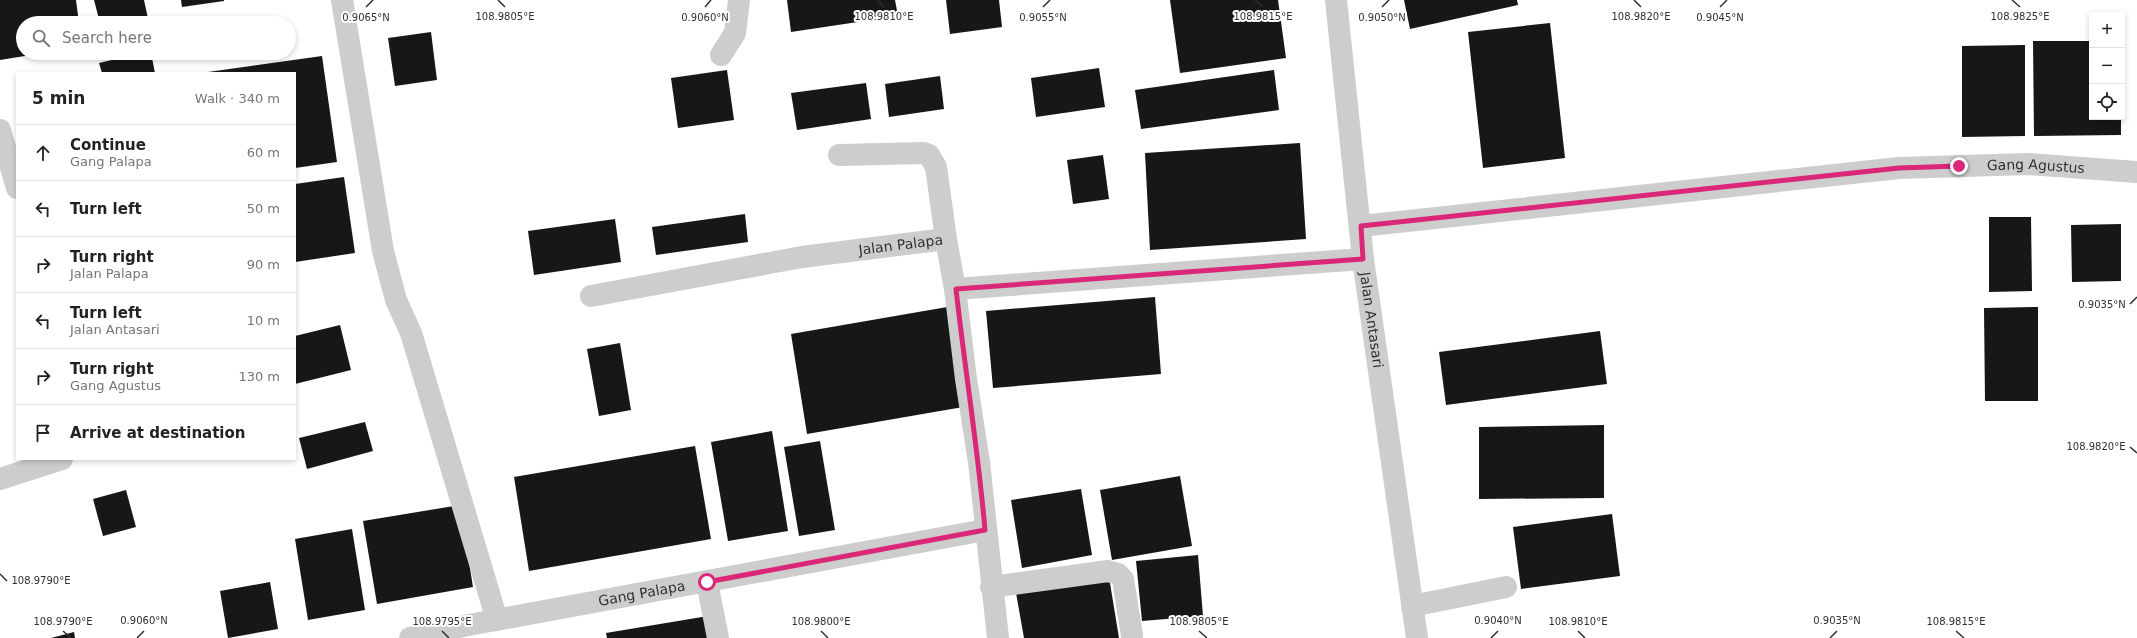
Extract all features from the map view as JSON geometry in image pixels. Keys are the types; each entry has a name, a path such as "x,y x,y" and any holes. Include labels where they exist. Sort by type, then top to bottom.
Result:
{"street":[{"path":"342,0 383,251 391,286 411,334 497,620"},
{"path":"721,55 735,33 739,0"},
{"name":"Jalan Antasari","path":"1336,0 1361,226 1363,259 1417,638"},
{"path":"0,130 16,185"},
{"path":"839,155 924,153 929,155 936,167 946,239"},
{"name":"Gang Agustus","path":"1361,226 1899,168 2028,164 2137,172"},
{"name":"Jalan Palapa","path":"591,296 802,257 946,239 956,289 966,379 979,462 991,586 998,638"},
{"path":"956,289 1363,259"},
{"path":"0,479 59,460"},
{"name":"Gang Palapa","path":"410,638 464,632 497,620 985,530"},
{"path":"991,586 1108,571 1118,574 1123,579 1132,636"},
{"path":"707,582 718,638"},
{"path":"1412,606 1506,587"}],"building":[{"path":"0,0 76,0 78,16 16,16 16,57 0,60"},
{"path":"94,0 144,0 147,16 98,16"},
{"path":"181,0 224,0 224,1 182,7"},
{"path":"787,0 895,0 898,16 791,32"},
{"path":"946,0 999,0 1002,27 950,34"},
{"path":"1170,0 1278,0 1286,58 1180,73"},
{"path":"1404,0 1517,0 1518,5 1410,29"},
{"path":"1550,23 1565,158 1483,168 1468,32"},
{"path":"431,32 437,80 395,86 388,38"},
{"path":"2033,41 2089,41 2089,120 2121,120 2121,135 2034,136"},
{"path":"2025,45 2025,136 1962,137 1962,46"},
{"path":"322,56 337,162 296,168 296,72 208,72"},
{"path":"112,60 152,60 155,72 102,72 99,63"},
{"path":"1099,68 1105,107 1036,117 1031,78"},
{"path":"727,70 734,120 678,128 671,78"},
{"path":"1274,70 1279,110 1141,129 1135,90"},
{"path":"940,76 944,109 889,117 885,84"},
{"path":"866,83 871,119 797,130 791,93"},
{"path":"1300,143 1306,239 1150,250 1145,153"},
{"path":"1103,155 1109,199 1073,204 1067,160"},
{"path":"344,177 355,253 296,262 296,184"},
{"path":"745,214 748,242 656,255 652,227"},
{"path":"1989,217 2031,217 2032,291 1989,292"},
{"path":"615,219 621,262 534,275 528,231"},
{"path":"2121,224 2121,281 2072,282 2071,225"},
{"path":"1155,297 1161,374 993,388 986,311"},
{"path":"953,306 969,406 807,434 791,334"},
{"path":"2038,307 2038,401 1985,401 1984,308"},
{"path":"340,325 351,370 296,384 296,336"},
{"path":"1600,331 1607,384 1446,405 1439,352"},
{"path":"620,343 631,410 599,416 587,349"},
{"path":"365,422 373,451 307,469 299,438"},
{"path":"1604,425 1604,498 1479,499 1479,427"},
{"path":"772,431 788,531 728,541 711,442"},
{"path":"820,441 835,530 799,536 784,447"},
{"path":"695,446 711,539 529,571 514,477"},
{"path":"1180,476 1192,546 1112,560 1100,490"},
{"path":"1081,489 1092,555 1022,568 1011,500"},
{"path":"126,490 136,527 103,536 93,499"},
{"path":"460,505 473,587 377,604 363,521"},
{"path":"1612,514 1620,576 1521,589 1513,527"},
{"path":"352,529 365,610 308,620 295,539"},
{"path":"1198,555 1203,616 1142,621 1136,561"},
{"path":"1109,577 1119,638 1024,638 1016,593"},
{"path":"270,582 278,629 228,638 220,591"},
{"path":"708,616 712,638 607,638 606,633"},
{"path":"74,632 75,638 51,638"}],"route":[{"path":"707,582 985,530 979,462 966,379 956,289 1363,259 1361,226 1606,200 1720,186 1899,168 1959,166"}]}
